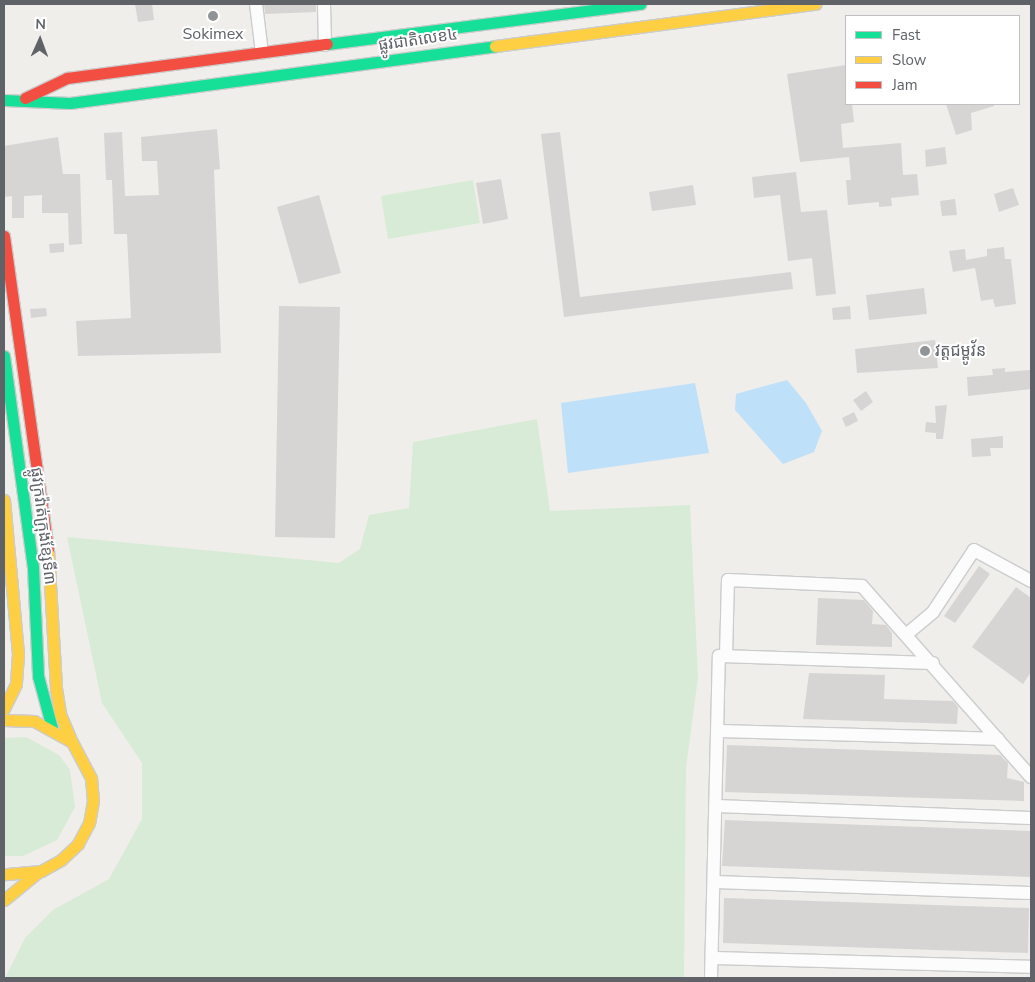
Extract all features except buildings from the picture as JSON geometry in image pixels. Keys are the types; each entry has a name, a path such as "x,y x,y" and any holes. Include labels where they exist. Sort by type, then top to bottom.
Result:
{"main road":[{"name":"ផ្លូវជាតិលេខ៤","path":"25,98 67,78 640,4"},
{"name":"ផ្លូវជាតិលេខ៤","path":"4,100 25,98 70,103 815,4"},
{"path":"4,236 52,579 56,688 60,714 91,778 94,801 89,823 78,844 62,860 41,870 4,900"},
{"name":"ផ្លូវក្រវ៉ាត់ក្រុងខ្សែទី៣","path":"4,356 26,509 38,623 38,676 52,728"},
{"path":"4,505 13,568 18,654 16,684 4,709"},
{"path":"4,720 34,721 52,728 72,742"},
{"path":"4,874 41,870"}],"street":[{"path":"256,4 262,53"},
{"path":"324,4 325,45"},
{"path":"907,634 933,612 974,550 1031,581"},
{"path":"726,656 728,580 862,586 907,634 1031,776"},
{"path":"711,978 719,656 933,664"},
{"path":"717,731 998,738"},
{"path":"716,806 1031,818"},
{"path":"714,882 1031,892"},
{"path":"712,958 1031,967"}],"green space":[{"path":"473,180 480,223 388,239 381,196"},
{"path":"537,419 550,511 690,505 698,677 686,768 684,978 5,978 25,938 53,910 109,879 142,819 142,763 102,703 67,537 339,563 360,549 369,515 409,508 413,442"},
{"path":"26,737 59,755 70,770 75,807 57,840 23,856 4,856 4,738"}],"water":[{"path":"787,380 806,403 822,431 814,452 783,464 735,410 736,394"},
{"path":"695,383 709,453 568,473 561,403"}],"traffic: fast":[{"path":"327,44 640,4"},
{"path":"4,100 70,103 495,46"},
{"path":"4,356 33,568 38,676 52,728"}],"traffic: slow":[{"path":"495,46 815,4"},
{"path":"4,500 18,654 16,684 4,709"},
{"path":"48,549 56,688 60,714 72,742"},
{"path":"4,720 34,721 72,742 91,778 93,801 89,823 78,844 61,860 41,871 4,874"},
{"path":"4,900 37,873"}],"traffic: jam":[{"path":"25,98 67,78 327,44"},
{"path":"4,236 48,549"}],"place":[{"name":"Sokimex","path":"213,16"},
{"name":"វត្តជម្ពូវ័ន","path":"925,351"}]}
